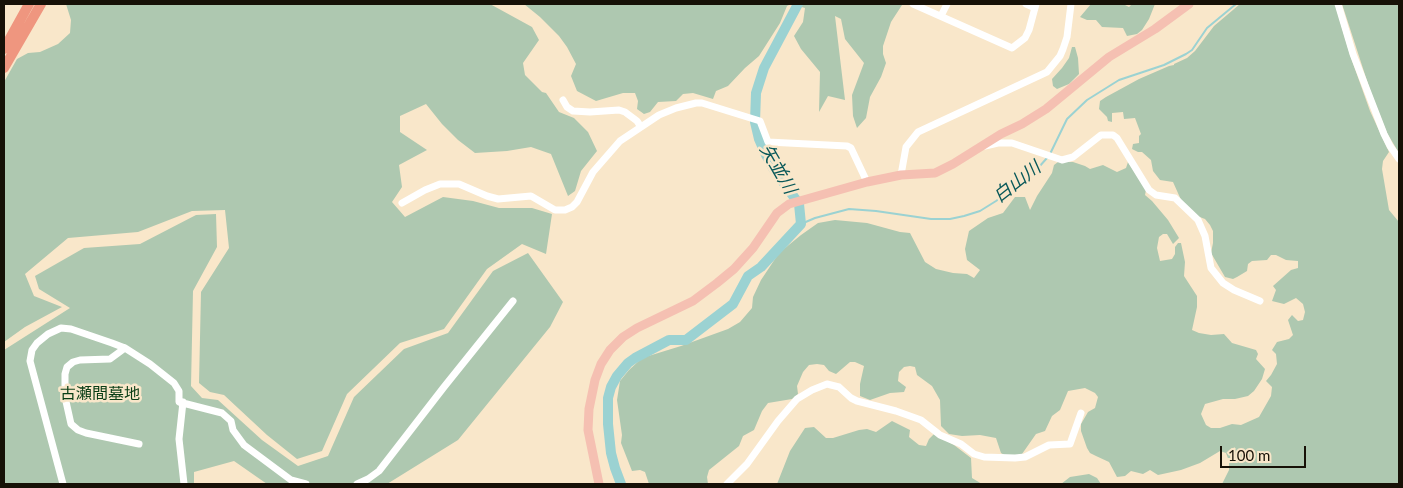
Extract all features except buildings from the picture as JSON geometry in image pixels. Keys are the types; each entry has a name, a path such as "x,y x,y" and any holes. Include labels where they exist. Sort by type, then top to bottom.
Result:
{"highway":[{"path":"4,49 30,4"},
{"path":"4,68 41,4"}],"main road":[{"path":"598,484 589,439 588,422 595,380 606,356 616,343 630,332 693,301 734,269 753,248 777,213 789,204 867,182 901,175 935,173 954,164 1001,134 1046,109 1109,57 1156,30 1189,4"}],"street":[{"path":"913,4 1012,48 1025,38 1029,30 1035,6 1026,4"},
{"path":"941,16 947,4"},
{"path":"901,175 906,147 918,132 1047,72 1064,49 1071,4"},
{"path":"1338,4 1353,54 1384,134 1399,159"},
{"path":"563,100 567,108 573,111 618,110 625,112 637,121 641,127"},
{"path":"402,203 440,184 459,184 498,199 531,196 556,210 565,210 578,202 593,172 620,141 658,115 676,108 702,103 760,121 768,142 847,146 851,148 867,182"},
{"path":"978,150 998,143 1012,143 1058,160 1068,160 1101,135 1113,135 1117,138 1149,190 1156,195 1175,198 1198,220 1205,236 1211,268 1223,283 1260,301"},
{"path":"356,484 368,480 379,471 513,300"},
{"path":"63,484 31,366 32,350 40,339 56,329 62,328 71,329 126,348 174,383 179,391 179,402 222,413 231,421 233,430 244,445 286,477 306,484"},
{"path":"126,348 110,359 73,362 67,367 65,374 65,397 71,424 78,430 86,434 140,444"},
{"path":"727,484 747,464 778,420 797,399 827,384 839,387 850,398 857,401 896,411 921,420 940,434 961,444 974,454 984,457 1015,458 1031,454 1049,445 1070,444 1081,413"},
{"path":"182,402 179,439 184,484"}],"green space":[{"path":"66,4 490,4 532,27 539,40 523,63 525,75 542,92 546,93 559,112 574,118 588,132 597,151 581,171 575,191 568,196 551,154 531,147 475,153 442,124 426,104 400,116 400,132 427,150 399,165 402,187 392,202 405,217 443,197 473,201 499,208 532,208 552,214 546,254 522,244 487,269 444,329 400,343 347,394 322,451 297,459 267,435 224,395 210,392 199,383 201,292 229,248 225,210 192,211 138,232 68,238 25,274 34,296 62,307 25,327 4,342 4,82 17,59 28,53 40,52 58,44 70,33 71,20"},
{"path":"524,4 791,4 787,6 780,23 759,56 728,86 716,91 713,99 693,93 683,94 676,101 658,102 650,112 644,114 637,109 638,101 635,93 623,93 596,101 577,91 571,76 576,64 567,47 540,17"},
{"path":"791,4 902,5 891,22 883,46 886,63 870,97 866,118 857,128 853,116 852,95 864,63 845,39 841,19 835,16 845,100 828,96 819,112 820,72 801,49 794,36 803,22 805,8"},
{"path":"1091,4 1123,4 1129,7 1132,4 1155,4 1142,30 1137,34 1127,36 1123,28 1102,27 1096,20 1087,20 1080,17"},
{"path":"1240,4 1335,4 1350,55 1370,111 1389,152 1383,161 1382,169 1389,210 1399,222 1399,484 1222,484 1229,470 1229,461 1226,453 1220,451 1200,463 1181,470 1158,475 1150,470 1143,474 1131,471 1125,476 1117,477 1109,462 1090,453 1087,448 1081,431 1081,424 1088,412 1095,408 1098,397 1095,393 1085,388 1068,391 1060,410 1052,416 1045,431 1036,434 1022,454 1008,457 1001,453 996,438 980,435 962,436 949,434 941,426 940,400 932,386 917,375 915,367 904,367 899,372 898,381 906,387 904,392 890,393 870,400 860,396 860,384 864,366 855,362 850,362 836,374 829,371 824,365 809,365 803,372 797,386 798,394 792,399 768,403 762,411 754,430 743,436 739,446 709,470 708,484 649,484 645,472 640,470 632,471 621,443 622,435 617,400 620,381 642,358 728,329 740,322 752,308 753,297 761,280 779,253 801,235 818,223 835,220 867,223 910,233 925,262 936,269 967,274 974,278 980,270 967,260 965,249 969,231 988,218 1003,213 1015,197 1025,197 1030,210 1052,173 1054,165 1058,162 1073,162 1090,169 1103,165 1117,172 1126,168 1128,162 1146,190 1145,195 1168,220 1179,238 1173,244 1167,234 1159,237 1157,248 1160,261 1172,259 1175,254 1175,247 1178,243 1181,243 1185,262 1184,276 1197,296 1197,307 1192,330 1211,335 1224,334 1232,343 1256,350 1258,354 1256,359 1265,369 1262,379 1248,396 1223,399 1205,404 1201,414 1206,425 1211,428 1220,428 1232,424 1241,425 1259,417 1271,396 1272,387 1266,381 1277,364 1276,354 1272,350 1277,342 1289,339 1293,335 1288,320 1292,315 1298,321 1303,320 1305,312 1303,304 1296,298 1284,304 1272,301 1276,290 1273,286 1291,270 1298,268 1298,261 1286,260 1276,255 1271,255 1267,260 1252,261 1248,264 1247,271 1233,279 1225,277 1211,253 1213,231 1210,225 1182,202 1173,182 1160,180 1153,171 1151,160 1142,152 1132,149 1133,144 1139,143 1139,136 1141,134 1135,118 1124,119 1123,112 1112,113 1112,122 1108,121 1107,117 1099,109 1100,101 1106,97 1139,79 1187,58 1195,51 1214,26"},
{"path":"1342,4 1399,4 1399,153 1387,133 1370,90"},
{"path":"1072,47 1075,47 1078,58 1079,74 1069,84 1057,89 1053,86 1052,79 1069,58"},
{"name":"古瀬間墓地","path":"216,214 217,247 193,291 191,386 202,398 218,400 262,440 298,466 328,456 354,397 404,349 448,333 493,271 528,253 563,302 550,327 458,440 387,484 267,484 234,461 194,472 194,484 4,484 4,350 70,308 39,289 35,276 84,248 140,244 196,215"},
{"path":"892,421 910,430 909,437 919,445 926,446 934,434 954,445 971,458 972,478 982,484 777,484 790,451 805,428 814,427 826,438 833,438 859,430 867,429 876,432"},
{"path":"1089,474 1097,478 1101,484 1061,484 1070,477"}],"waterway":[{"name":"矢並川","path":"621,484 611,453 608,424 608,398 617,376 635,358 669,340 686,340 733,304 748,276 761,267 801,224 799,204 766,155 759,139 755,122 756,93 764,68 798,4"},
{"name":"白山川","path":"1050,154 1067,119 1087,100 1119,80 1164,65 1186,54 1192,50 1207,28 1236,4"},
{"name":"白山川","path":"801,224 815,218 849,209 931,219 950,219 964,216 980,211 996,201 1030,177 1047,158"}]}
